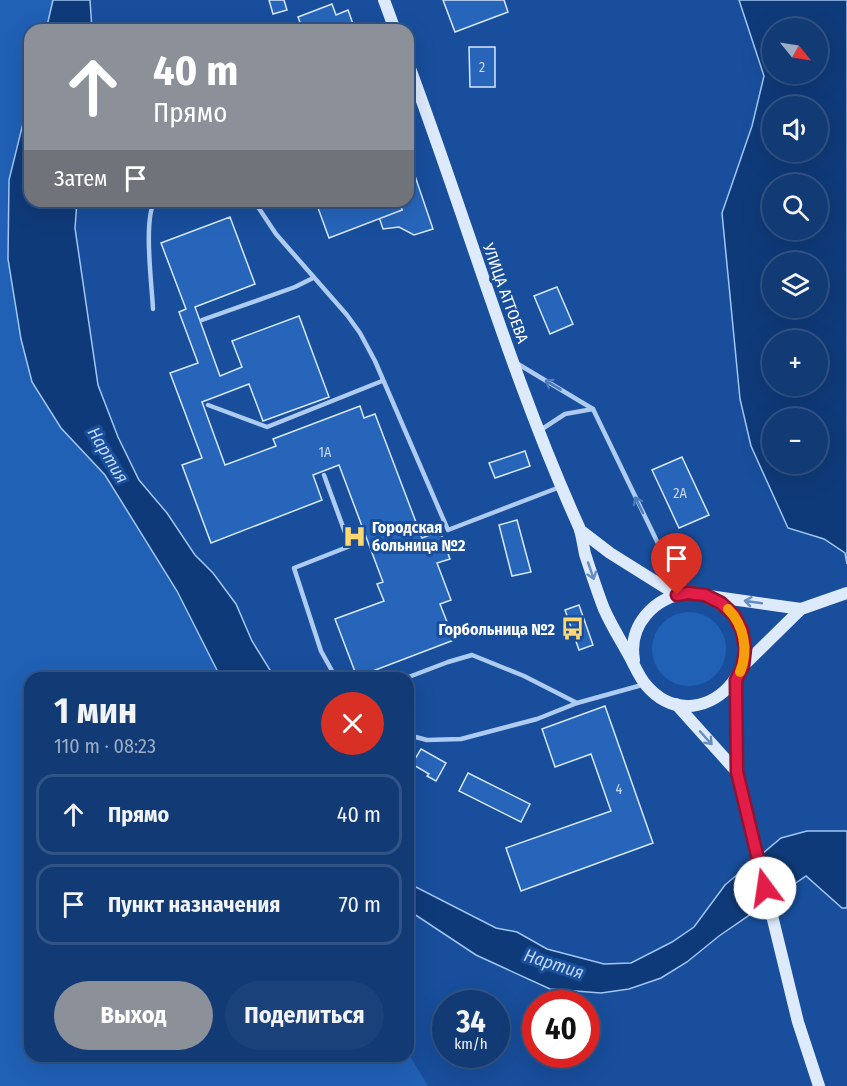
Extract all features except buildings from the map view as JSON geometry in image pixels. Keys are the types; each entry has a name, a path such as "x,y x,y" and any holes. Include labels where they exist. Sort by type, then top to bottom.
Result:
{"street":[{"path":"384,0 393,24"},
{"name":"УЛИЦА АТТОЕВА","path":"414,79 513,361 561,487 580,530 587,561 605,611 636,668"},
{"path":"580,530 610,553 682,594"},
{"path":"801,609 705,595 682,594 662,600 650,609 640,622 634,644 636,668 645,684 659,697 676,704 693,705 710,702 724,693 736,680 743,666 801,609 847,593"},
{"path":"705,595 721,603 734,615 742,631 745,648 743,666"},
{"path":"736,680 737,772 798,1022 819,1086"},
{"path":"676,704 737,772"}],"lane":[{"path":"151,207 149,229 153,309"},
{"path":"258,207 276,234 360,333 375,361 448,530 561,487"},
{"path":"202,320 295,287 313,278"},
{"path":"513,361 592,410 682,594"},
{"path":"207,405 267,427 382,381"},
{"path":"539,431 565,414 592,410"},
{"path":"324,476 350,546 294,568 321,651 333,672"},
{"path":"414,675 472,655 524,676 577,703"},
{"path":"414,737 427,740 461,740 537,719 577,703 645,684"}],"shaded area":[{"path":"0,0 53,0 47,24 24,24 24,119 9,180 21,339 32,382 61,428 105,475 177,591 218,672 24,672 24,1062 413,1062 428,1086 0,1086"},
{"path":"689,612 703,615 715,623 723,635 726,649 723,663 715,675 703,683 689,686 675,683 663,675 655,663 652,649 655,635 663,623 675,615"}],"water":[{"path":"53,0 90,0 92,24 47,24"},
{"path":"739,0 847,0 847,564 845,553 824,539 788,528 764,474 828,474 828,408 762,408 762,470 751,446 740,399 722,213 752,126 762,84 828,84 828,18 762,18 762,70"},
{"name":"Нартия","path":"24,119 24,207 77,207 75,228 98,385 118,437 139,480 167,513 195,555 213,573 236,604 252,641 271,672 218,672 177,591 105,475 61,428 32,382 21,339 8,259 9,180"},
{"name":"Нартия","path":"807,831 847,831 847,908 842,908 806,876 719,936 687,962 661,978 629,989 601,993 600,990 550,989 476,955 414,914 414,886 496,928 517,932 547,949 604,964 631,963 672,942 694,927 725,885 781,838"}],"slow traffic":[{"path":"728,609 734,615 742,631 745,648 740,672"}],"place":[{"name":"Городская больница №2","path":"354,536"},
{"name":"Горбольница №2","path":"573,629"}],"route":[{"path":"677,595 688,593 705,595 721,603 734,615 742,631 745,648 743,666 736,680 737,772 765,888"}]}
